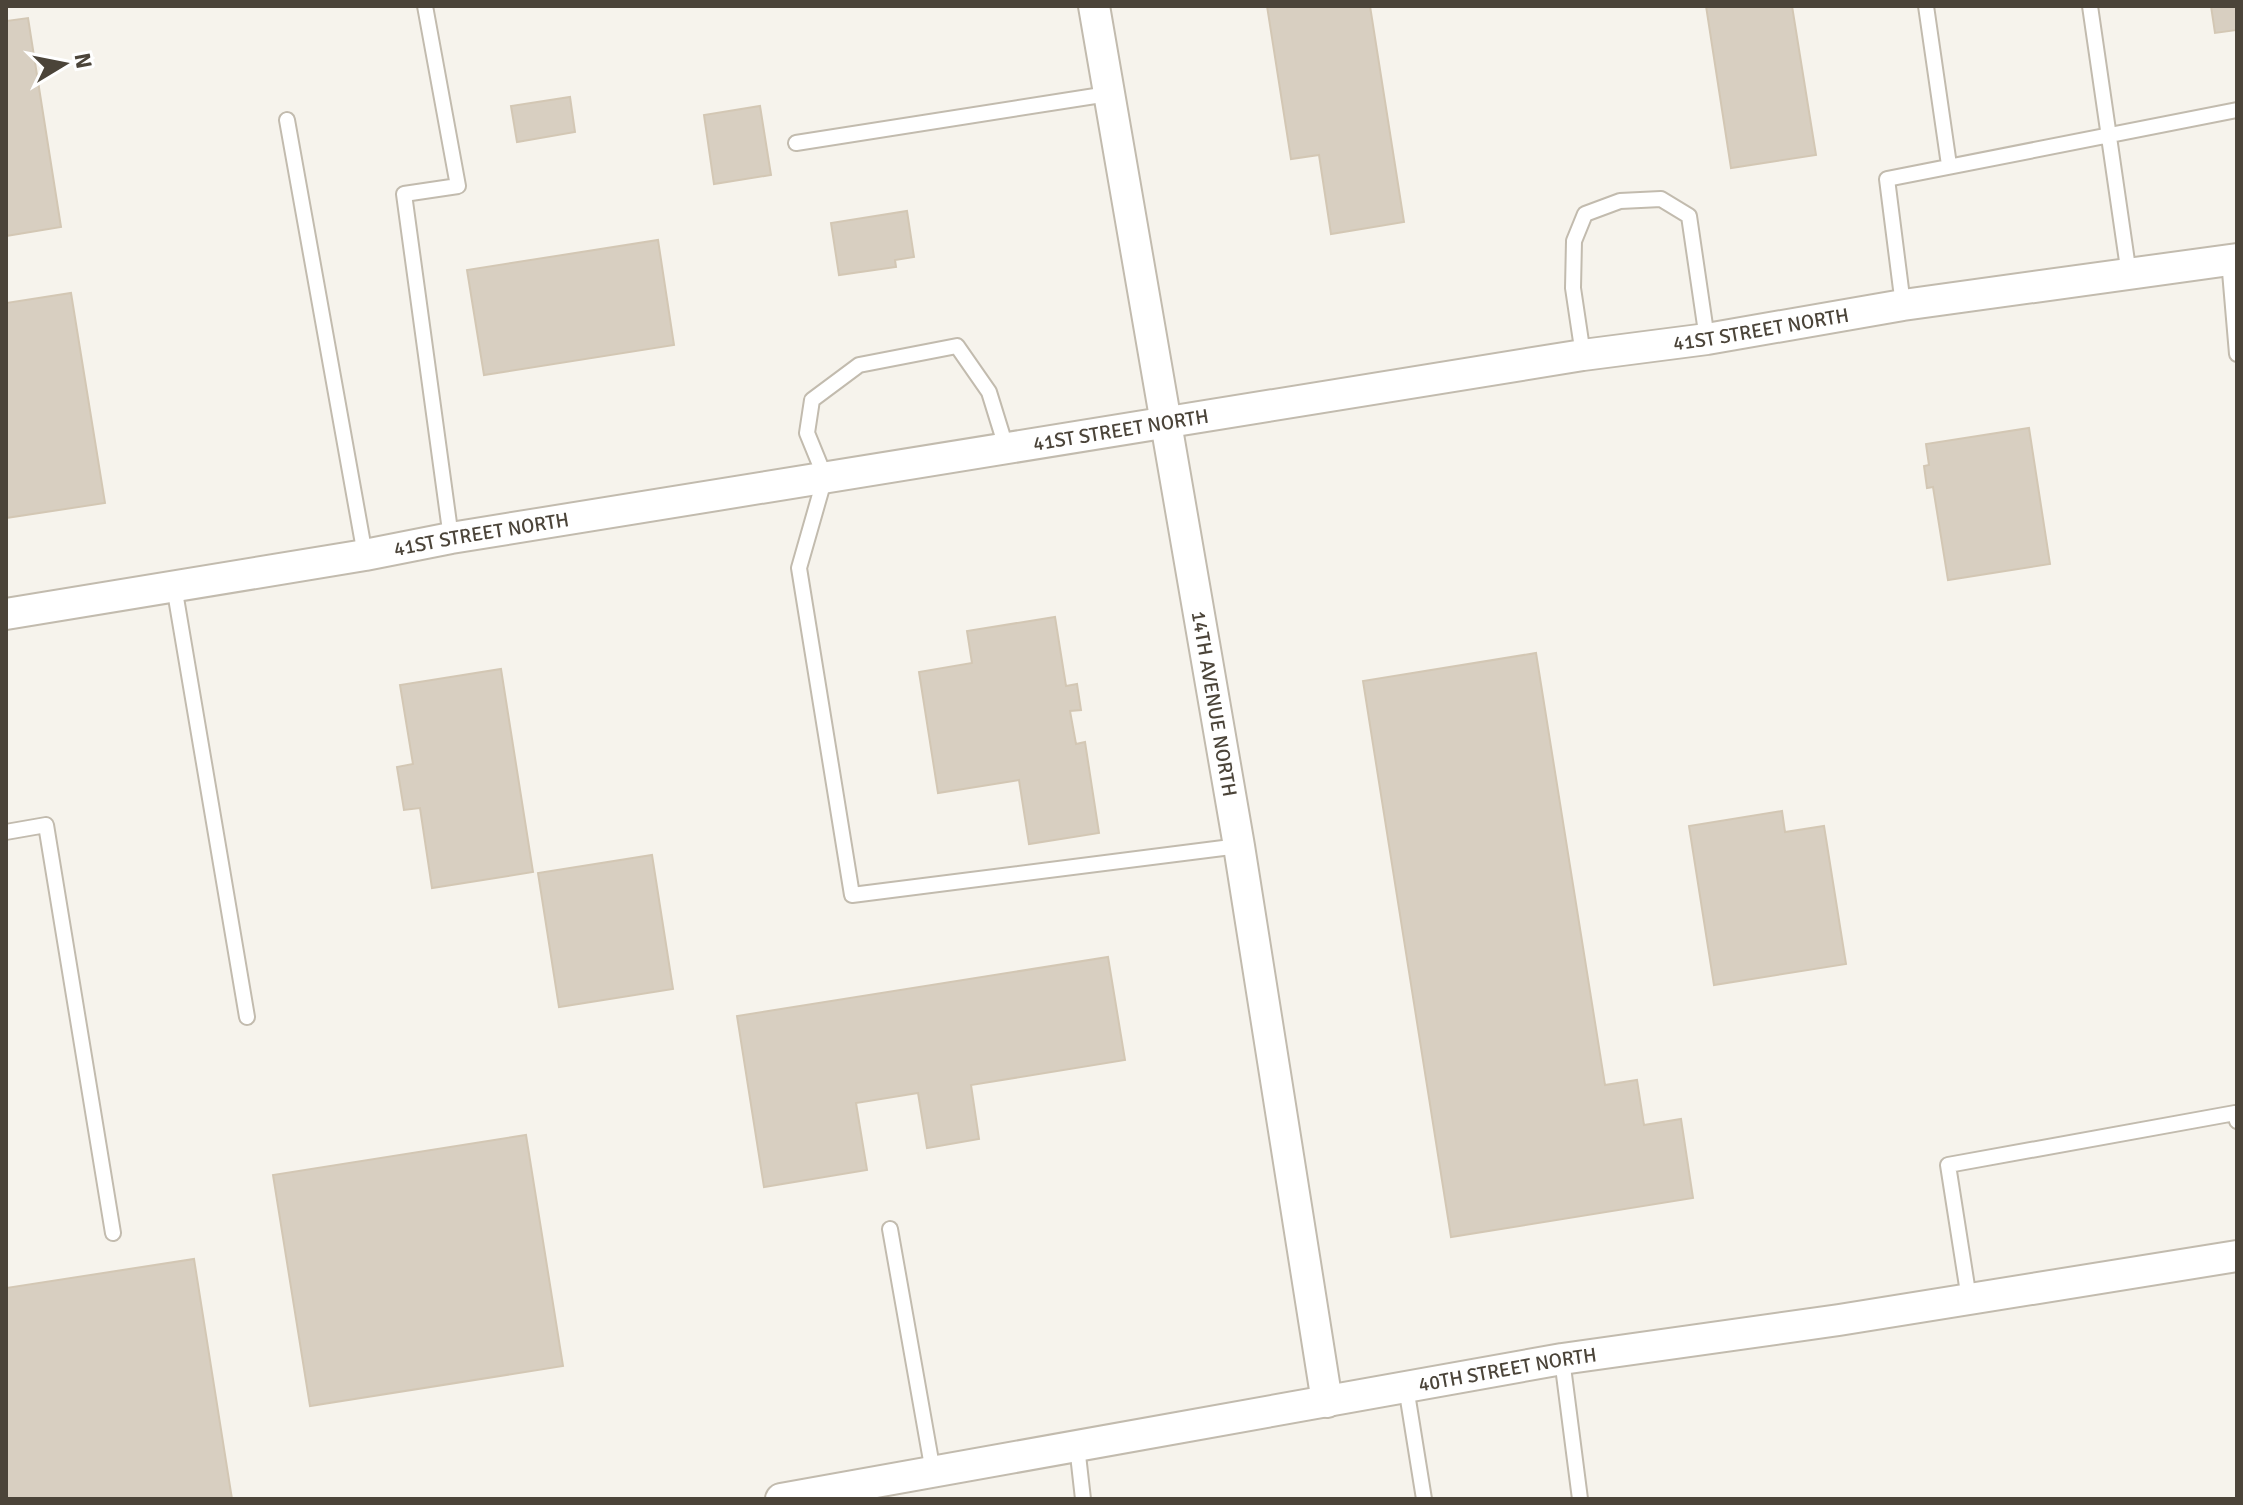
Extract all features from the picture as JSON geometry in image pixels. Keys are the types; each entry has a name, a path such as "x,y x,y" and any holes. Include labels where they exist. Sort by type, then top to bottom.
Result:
{"street":[{"name":"14TH AVENUE NORTH","path":"1094,6 1239,846 1327,1402"},
{"name":"41ST STREET NORTH","path":"6,614 451,538 1583,355 1707,339 1903,305 2233,260"},
{"name":"40TH STREET NORTH","path":"781,1499 1562,1359 2237,1256"}],"lane":[{"path":"425,6 458,186 404,194 451,538"},
{"path":"1926,6 1949,165"},
{"path":"2090,6 2129,275"},
{"path":"796,143 1108,94"},
{"path":"1903,305 1887,179 2237,110"},
{"path":"287,120 365,555"},
{"path":"1583,355 1573,288 1574,241 1585,214 1620,201 1661,199 1689,216 1707,339"},
{"path":"2233,260 2237,354"},
{"path":"1006,447 989,392 957,346 859,365 812,400 807,433 825,477 799,568 852,895 1239,846"},
{"path":"174,586 247,1017"},
{"path":"6,832 46,825 113,1233"},
{"path":"1969,1299 1948,1165 2235,1113 2237,1121"},
{"path":"890,1229 933,1472"},
{"path":"1562,1359 1580,1499"},
{"path":"1406,1387 1424,1499"},
{"path":"1077,1446 1083,1499"}],"building":[{"path":"1267,6 1370,6 1404,222 1331,234 1319,155 1291,159"},
{"path":"1706,6 1792,6 1816,155 1731,168"},
{"path":"2211,6 2237,6 2237,30 2215,33"},
{"path":"28,18 61,227 6,236 6,21"},
{"path":"570,97 575,132 517,142 511,106"},
{"path":"760,106 771,175 714,184 704,115"},
{"path":"907,211 914,257 895,260 896,267 839,275 831,223"},
{"path":"658,240 674,345 484,375 467,270"},
{"path":"71,293 105,503 6,518 6,303"},
{"path":"2029,428 2050,564 1948,580 1933,487 1927,488 1924,466 1929,465 1926,444"},
{"path":"1055,617 1066,686 1077,684 1081,710 1070,711 1076,744 1085,742 1099,833 1029,844 1019,780 938,793 919,672 972,663 967,631"},
{"path":"1536,653 1605,1085 1637,1080 1644,1125 1681,1119 1693,1198 1451,1237 1363,681"},
{"path":"501,669 533,872 432,888 420,808 404,810 397,767 413,764 400,685"},
{"path":"1782,811 1785,832 1824,826 1846,964 1714,985 1689,826"},
{"path":"652,855 673,989 559,1007 538,873"},
{"path":"1108,957 1125,1060 971,1085 979,1139 927,1148 918,1093 856,1103 867,1170 764,1187 737,1016"},
{"path":"526,1135 563,1366 310,1406 273,1175"},
{"path":"194,1259 232,1499 6,1499 6,1288"}]}
